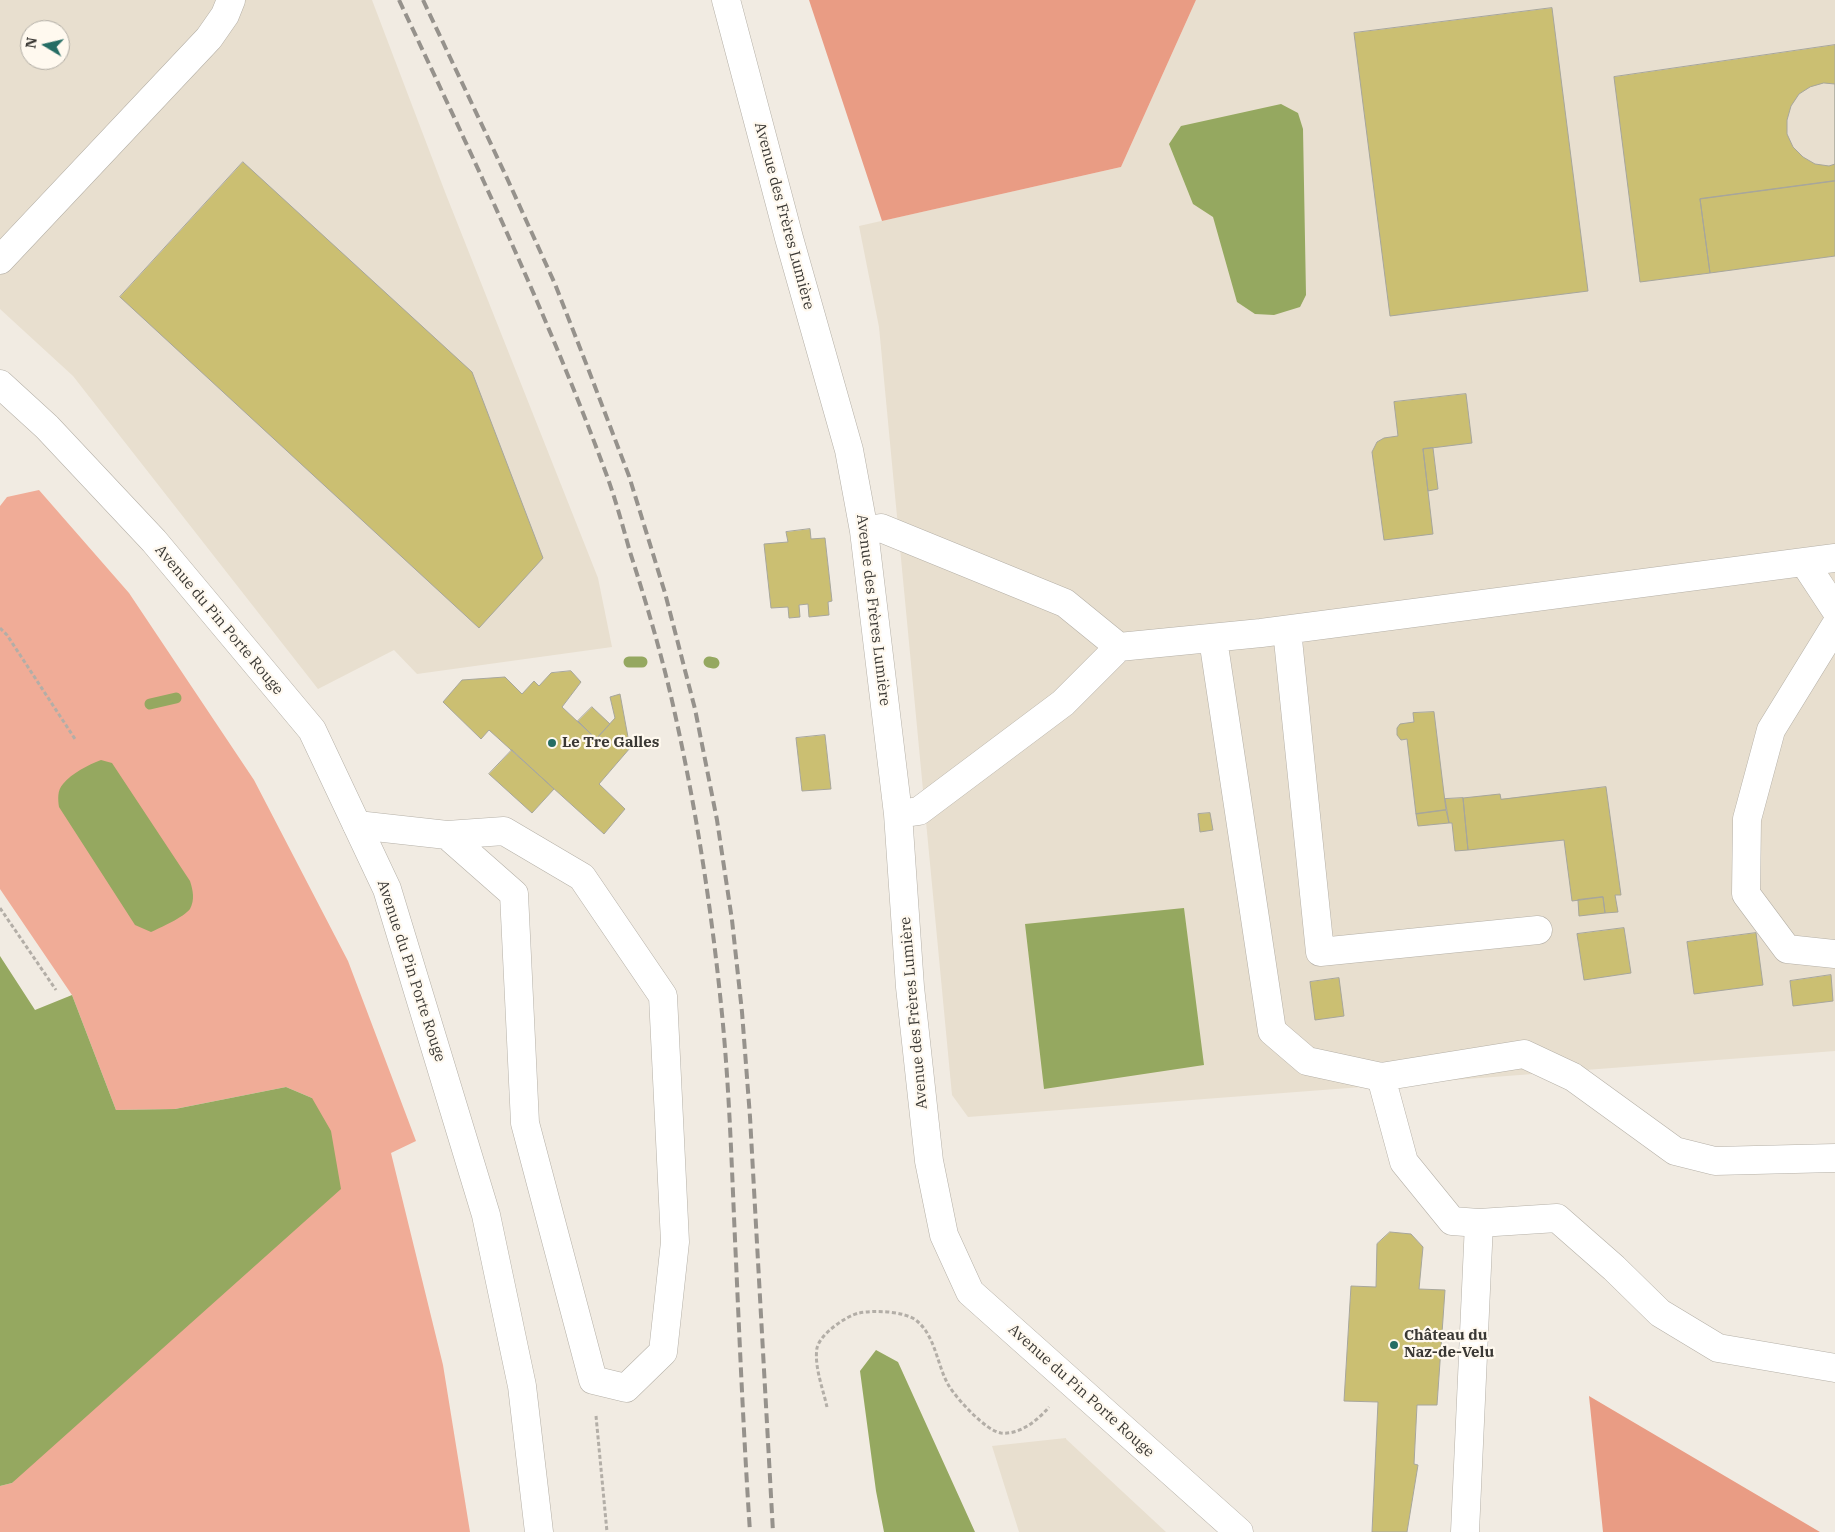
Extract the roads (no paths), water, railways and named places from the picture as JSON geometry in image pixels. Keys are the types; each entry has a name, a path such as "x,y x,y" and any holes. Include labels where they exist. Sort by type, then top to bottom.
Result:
{"street":[{"path":"0,260 209,38 225,14 231,0"},
{"name":"Avenue des Frères Lumière","path":"726,0 736,30 789,238 849,450 864,531 898,814 910,987 929,1161 944,1235"},
{"name":"Avenue du Pin Porte Rouge","path":"0,384 47,427 154,541 312,730 387,888 486,1215 522,1386 539,1532"},
{"path":"864,531 881,528 1065,603 1119,648"},
{"path":"898,814 919,811 1063,703 1119,648 1213,640 1835,558"},
{"path":"1804,562 1835,609"},
{"path":"1835,626 1771,730 1747,819 1746,884 1746,894 1787,949 1835,954"},
{"path":"1287,630 1320,952 1538,930"},
{"path":"1213,640 1272,1031 1307,1061 1381,1077 1524,1054 1573,1077 1675,1151 1714,1161 1835,1158"},
{"path":"357,825 447,835 504,831 582,877 663,996 675,1242 663,1352 626,1388 593,1380 525,1123 514,894 447,835"},
{"path":"1381,1077 1404,1162 1452,1221 1479,1223 1557,1218 1614,1268 1660,1313 1718,1348 1831,1369 1835,1368"},
{"path":"1465,1532 1479,1223"},
{"name":"Avenue du Pin Porte Rouge","path":"944,1235 970,1292 1239,1532"}],"waterway":[{"path":"629,662 642,662"},
{"path":"709,662 714,663"},
{"path":"150,704 176,698"}],"railway":[{"path":"399,0 508,236 584,415 616,504 670,693 683,751 703,863 714,938 725,1045 750,1532"},
{"path":"423,0 555,284 589,371 629,476 665,593 695,709 717,820 732,920 742,1012 750,1117 773,1532"}],"place":[{"name":"Le Tre Galles","path":"552,743"},
{"name":"Château du Naz-de-Velu","path":"1394,1345"}]}
